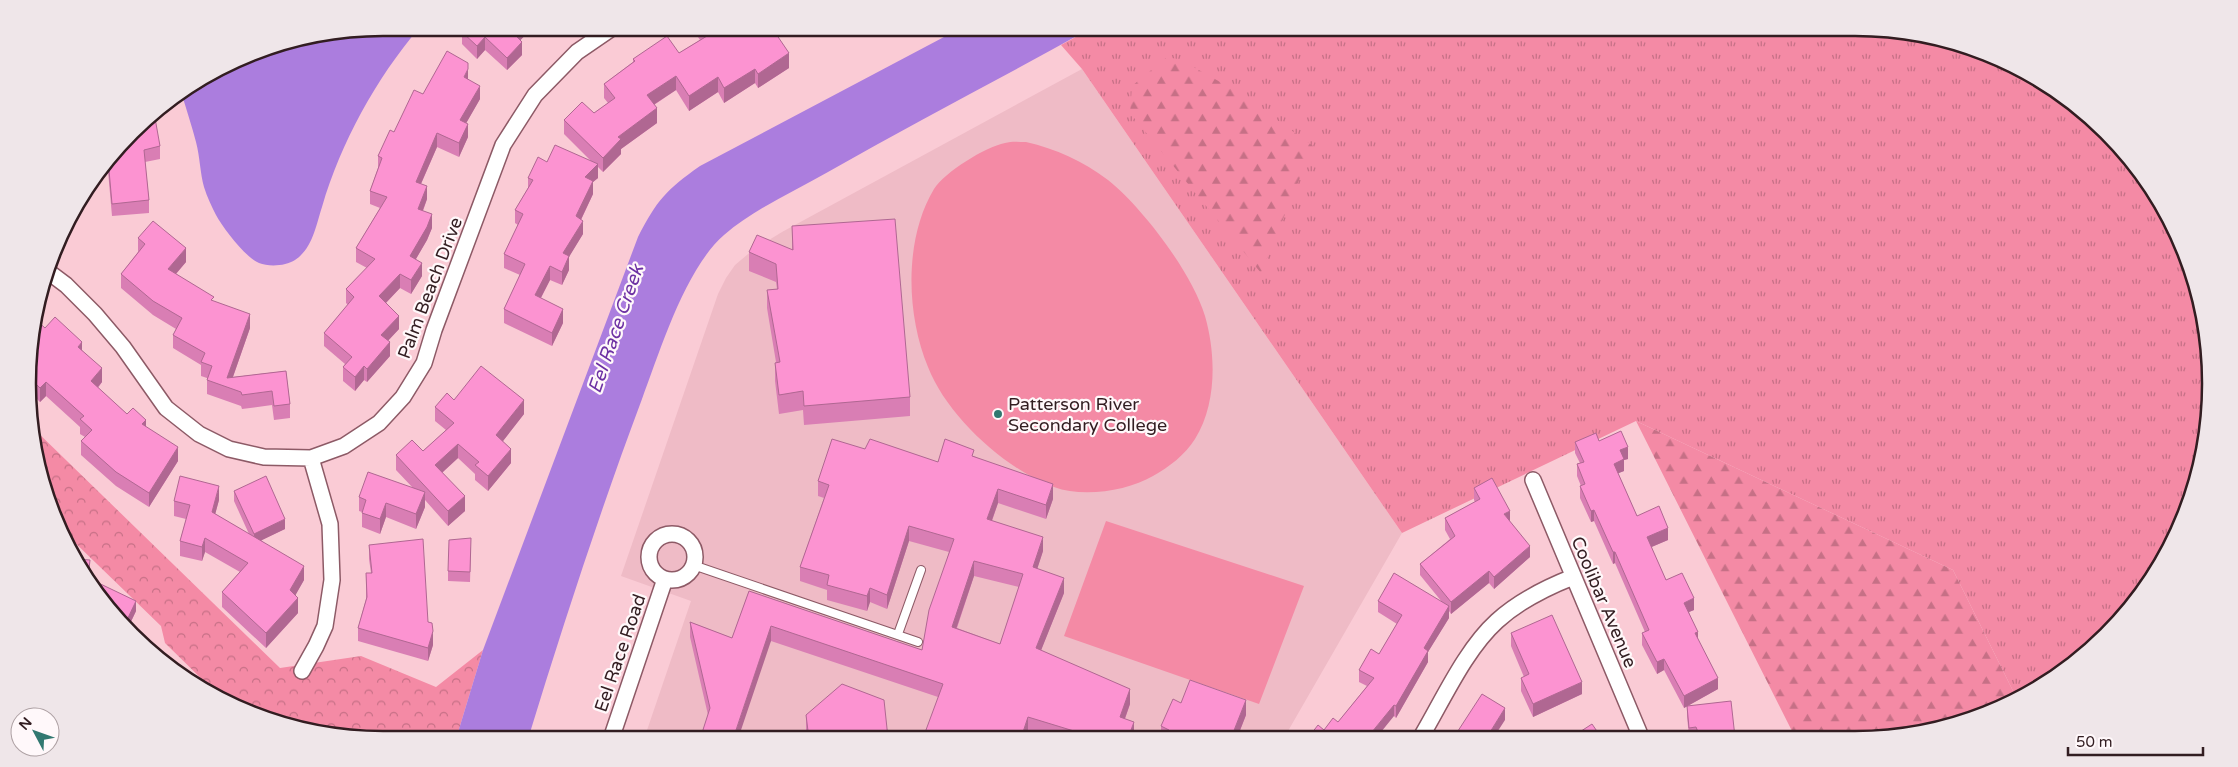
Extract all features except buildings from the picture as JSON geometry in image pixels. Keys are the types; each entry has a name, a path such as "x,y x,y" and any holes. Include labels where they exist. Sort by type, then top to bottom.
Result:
{"street":[{"name":"Palm Beach Drive","path":"54,276 66,285 95,314 123,347 166,408 199,434 229,449 264,457 311,458 344,446 379,423 403,397 424,363 434,330 503,145 535,95 577,52 600,36"},
{"path":"302,671 316,646 324,626 332,580 330,524 311,458"},
{"name":"Coolibar Avenue","path":"1533,480 1638,731"},
{"path":"675,535 689,542 694,554 693,564 690,571 683,577 674,580 665,579 654,571 650,560 653,544 663,536 675,535"},
{"path":"1425,731 1474,648 1496,622 1527,598 1573,577"},
{"name":"Eel Race Road","path":"614,731 665,579"}],"lane":[{"path":"693,564 918,642"},
{"path":"898,634 921,570"}],"shaded area":[{"name":"Patterson River Secondary College","path":"1082,69 1402,533 1288,731 647,731 691,601 621,576 718,294 735,265 754,249"}],"green space":[{"path":"1077,36 1855,36 1900,39 1944,48 2008,72 2066,108 2116,155 2130,172 2155,210 2166,230 2183,272 2190,294 2199,338 2202,384 2201,406 2199,429 2190,473 2166,537 2130,595 2100,629 2066,659 2014,692 1953,570 1636,421 1402,533 1082,69 1061,45"},
{"path":"1167,57 1181,60 1238,92 1313,146 1261,273 1130,113 1132,86"},
{"path":"1008,142 1026,142 1048,148 1079,161 1099,173 1122,192 1151,224 1178,261 1199,299 1205,316 1211,346 1212,379 1211,395 1202,425 1191,445 1176,460 1153,476 1131,486 1105,491 1078,492 1054,487 1016,468 980,439 963,422 937,385 921,346 915,324 911,277 917,230 924,209 934,189 939,182 956,168 987,149"},
{"path":"1636,421 1953,570 2014,692 1987,704 1944,719 1900,728 1855,731 1792,731"},
{"path":"40,435 280,668 361,656 436,687 483,650 458,731 361,730 338,728 294,719 230,695 201,678 165,643 161,626 75,543 55,495"},
{"path":"1106,521 1304,586 1259,704 1064,636"}],"water":[{"path":"413,36 374,90 350,135 330,183 310,243 301,255 287,264 263,264 253,260 235,242 219,221 205,191 196,142 184,100 230,72 272,55 316,43 361,37"},
{"name":"Eel Race Creek","path":"946,36 1076,36 761,209 724,235 710,250 697,268 675,312 626,441 568,611 530,731 458,731 483,650 638,237 663,197 670,189 700,166"}],"place":[{"name":"Patterson River Secondary College","path":"998,414"}]}
